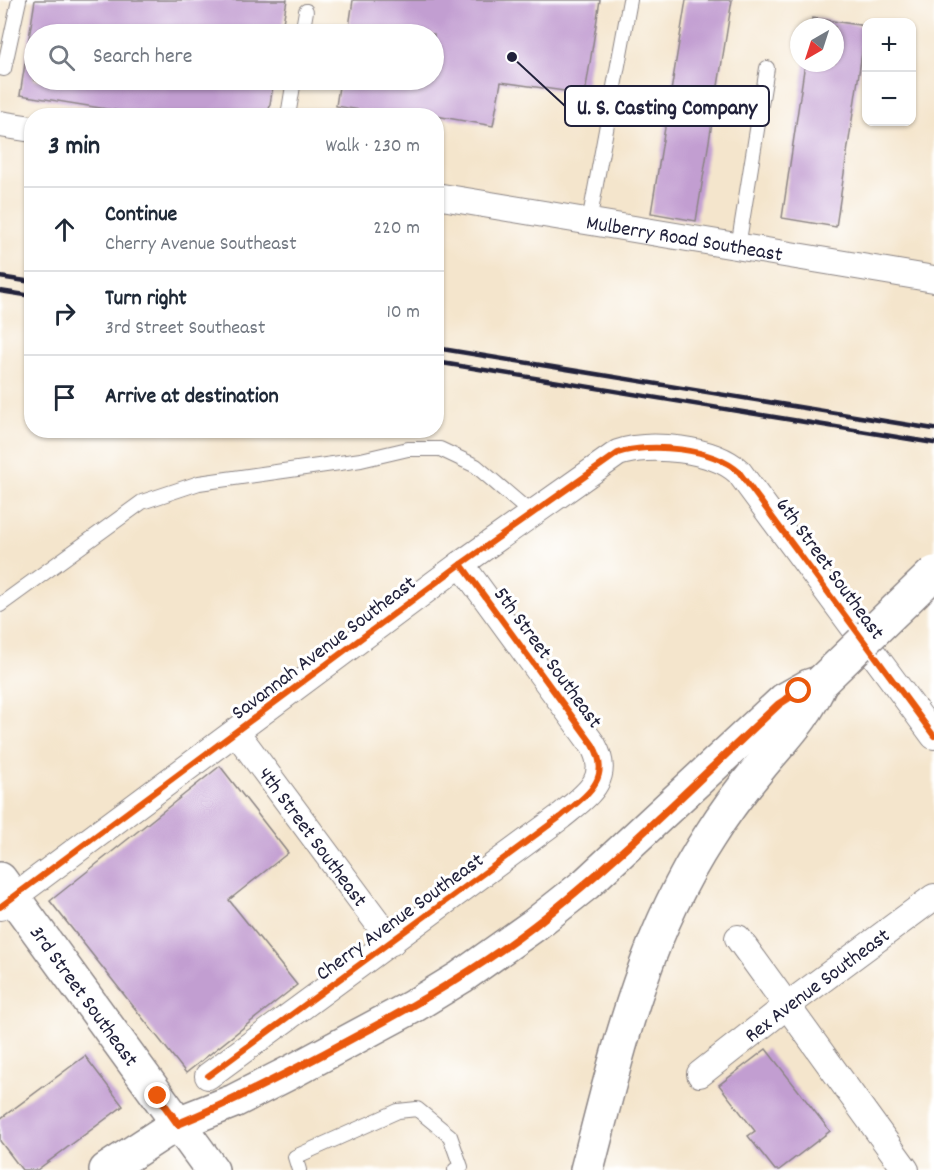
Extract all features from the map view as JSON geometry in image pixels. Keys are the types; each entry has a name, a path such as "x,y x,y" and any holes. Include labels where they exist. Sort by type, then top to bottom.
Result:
{"main road":[{"path":"587,1170 628,1016 650,952 670,906 708,837 758,770 804,716 821,682 934,573"},
{"path":"106,1170 178,1124 234,1101 291,1072 412,1007 461,977 533,926 586,884 784,700 821,682"},
{"name":"3rd Street Southeast","path":"4,894 212,1170"}],"street":[{"path":"0,124 24,128"},
{"name":"Mulberry Road Southeast","path":"444,197 934,279"},
{"name":"Savannah Avenue Southeast","path":"4,894 236,732 461,564 618,453 633,448 648,447 679,450"},
{"name":"6th Street Southeast","path":"679,450 719,461 735,469 744,478 934,736"},
{"name":"5th Street Southeast","path":"461,564 593,745 600,759 601,773"},
{"name":"4th Street Southeast","path":"236,732 392,942"},
{"name":"Cherry Avenue Southeast","path":"208,1076 560,817 591,788 601,773"},
{"name":"Rex Avenue Southeast","path":"700,1074 788,1005 934,897"},
{"path":"738,938 788,1005 898,1165"}],"lane":[{"path":"0,68 4,69 19,0"},
{"path":"589,222 630,0"},
{"path":"304,24 306,11"},
{"path":"738,247 766,69"},
{"path":"289,108 292,90"},
{"path":"0,605 142,502 199,483 362,460 408,449 440,449 476,466 532,514"},
{"path":"299,1170 295,1157 398,1111 417,1109 450,1136 461,1167 455,1170"}],"building":[{"path":"35,0 287,0 283,24 31,24"},
{"path":"353,0 600,0 585,94 501,82 493,126 444,117 444,108 336,106 338,90 444,90 444,24 349,24"},
{"path":"686,0 732,0 696,221 651,213"},
{"path":"844,23 862,25 862,53 836,227 782,218 804,72 844,72"},
{"path":"24,70 24,90 272,90 269,108 100,108 20,95"},
{"path":"220,766 288,853 229,900 297,985 186,1073 50,901"},
{"path":"766,1049 830,1131 779,1170 775,1170 748,1136 755,1131 719,1085"},
{"path":"85,1056 123,1106 37,1170 22,1170 0,1141 0,1119"}],"railway":[{"path":"0,277 24,281"},
{"path":"0,291 24,295"},
{"path":"444,349 934,429"},
{"path":"444,363 934,443"}],"cycle path":[{"path":"0,907 461,564 618,453 631,450 680,449 713,457 739,472 934,736"},
{"path":"208,1076 560,817 587,794 598,778 600,768 593,745 461,564"}],"place":[{"name":"U. S. Casting Company","path":"512,57"}],"route":[{"path":"158,1096 178,1124 234,1101 291,1072 412,1007 461,977 533,926 586,884 779,704 799,691"}]}
